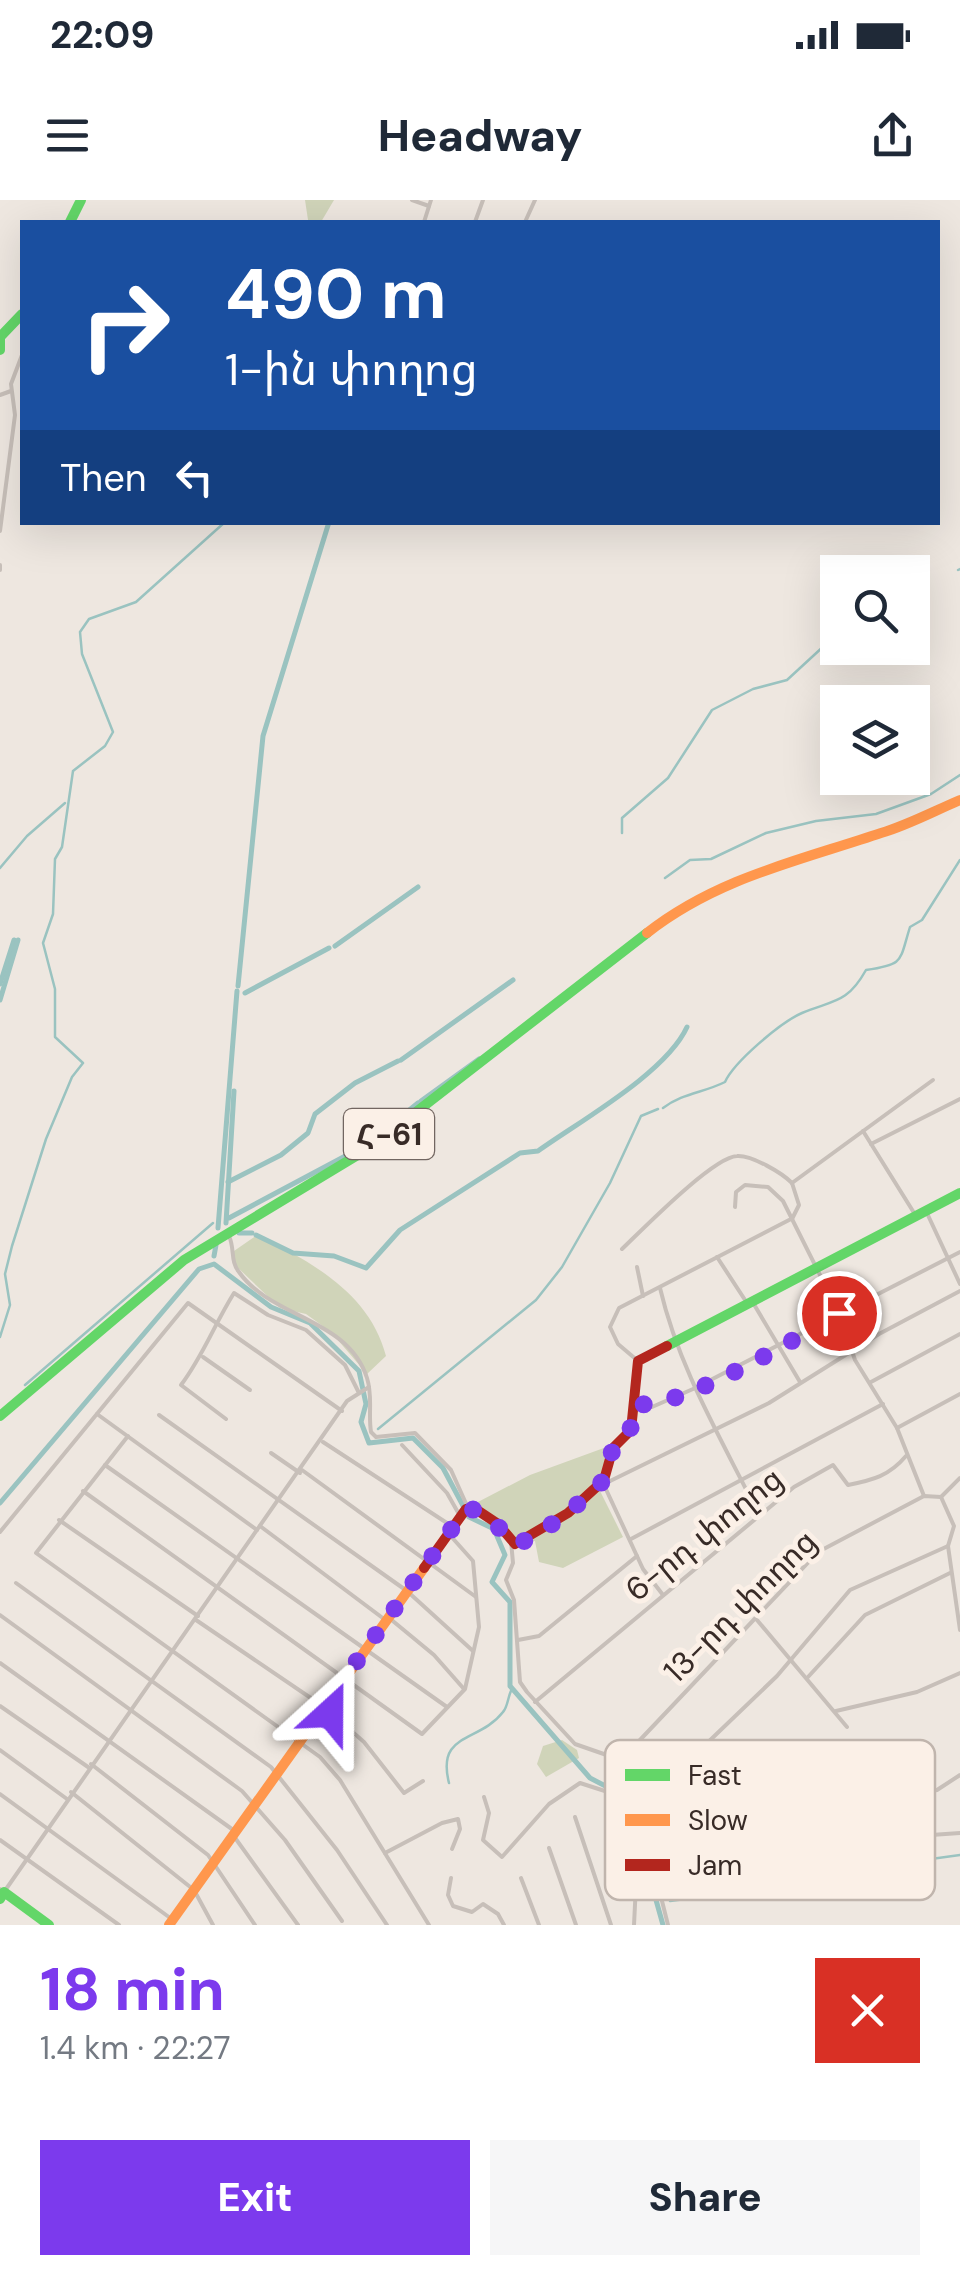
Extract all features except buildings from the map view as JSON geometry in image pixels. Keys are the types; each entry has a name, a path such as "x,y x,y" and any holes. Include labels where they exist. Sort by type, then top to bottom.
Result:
{"main road":[{"path":"0,350 0,337 20,321"},
{"name":"Հ-61","path":"0,1416 184,1260 372,1147 690,901 745,875 886,832 960,800"},
{"path":"171,1923 464,1512 498,1524 511,1542 520,1544 530,1539 604,1482 613,1448 629,1435 636,1404 638,1361 960,1193"},
{"path":"1,1893 48,1925"}],"street":[{"path":"412,200 430,203"},
{"path":"0,531 15,415 12,391 20,362"},
{"path":"0,395 12,391"},
{"path":"792,1183 933,1080"},
{"path":"871,1144 960,1099"},
{"path":"663,1595 637,1556 604,1482 800,1383 960,1288 948,1258 921,1213 863,1131"},
{"path":"622,1248 690,1186 728,1158 745,1157 792,1183 799,1205 792,1219 619,1308 610,1327 618,1344 638,1361"},
{"path":"735,1207 739,1188 757,1185 776,1193 839,1313 852,1350 897,1428 924,1496 940,1497 958,1482"},
{"path":"226,1232 233,1246 233,1262 243,1278 280,1307 326,1328 360,1362 369,1387 370,1432 376,1438 415,1433 451,1470 464,1512"},
{"path":"636,1404 652,1406 779,1349 839,1313 960,1252"},
{"path":"717,1257 767,1320 800,1383"},
{"path":"637,1268 643,1296"},
{"path":"660,1288 664,1317 692,1389 717,1427 758,1513"},
{"path":"226,1420 180,1385 203,1356 216,1322 234,1294 318,1339 345,1365 358,1392"},
{"path":"0,1532 188,1302 342,1410"},
{"path":"871,1382 960,1334"},
{"path":"203,1356 250,1390"},
{"path":"1,1893 342,1410 358,1392 369,1387"},
{"path":"897,1428 960,1394"},
{"path":"632,1539 883,1404"},
{"path":"97,1414 387,1619 434,1656 464,1690"},
{"path":"159,1415 407,1591 473,1651"},
{"path":"128,1436 37,1548 40,1558 85,1585 172,1651 300,1738 340,1780 429,1925"},
{"path":"83,1491 422,1734 464,1690 479,1628 473,1561 451,1530 323,1442"},
{"path":"402,1446 464,1512"},
{"path":"271,1453 478,1598"},
{"name":"6-րդ փողոց","path":"535,1702 758,1513 833,1465 848,1486 886,1475 906,1456"},
{"path":"104,1464 446,1707"},
{"name":"13-րդ փողոց","path":"640,1740 818,1552 924,1496"},
{"path":"940,1497 954,1526 950,1573 959,1604 960,1630"},
{"path":"60,1520 324,1707 364,1742 404,1792 423,1780"},
{"path":"511,1542 513,1563 506,1580 518,1640 520,1682 575,1744 605,1755"},
{"path":"714,1740 857,1584 952,1545"},
{"path":"518,1640 538,1636 637,1556"},
{"path":"808,1677 864,1616 950,1573"},
{"path":"16,1583 277,1773 337,1850 388,1925"},
{"path":"0,1615 256,1803 342,1921"},
{"path":"757,1620 792,1657 846,1727"},
{"path":"0,1663 108,1738 234,1834 298,1925"},
{"path":"834,1712 918,1692 960,1673"},
{"path":"0,1706 90,1765 214,1863 255,1925"},
{"path":"0,1750 66,1798"},
{"path":"935,1790 960,1775"},
{"path":"484,1796 489,1813 483,1840 503,1857 556,1798 580,1783 605,1791"},
{"path":"71,1792 194,1890 213,1925"},
{"path":"0,1794 171,1923"},
{"path":"575,1817 611,1925"},
{"path":"385,1853 458,1819 460,1829 452,1849"},
{"path":"935,1835 960,1833"},
{"path":"0,1840 119,1925"},
{"path":"549,1848 576,1925"},
{"path":"452,1878 448,1895 452,1906 472,1912 483,1904 498,1914 504,1925"},
{"path":"521,1878 540,1925"},
{"path":"634,1925 636,1900"},
{"path":"660,1900 668,1925"}],"green space":[{"path":"305,200 334,200 322,220 308,220"},
{"path":"257,1235 317,1268 367,1314 386,1356 367,1374 331,1332 306,1314 280,1308 234,1264 234,1251"},
{"path":"612,1445 605,1457 607,1469 595,1481 623,1537 563,1568 539,1562 535,1541 515,1544 500,1520 476,1503 530,1475"},
{"path":"562,1740 577,1750 579,1758 546,1777 537,1764 543,1746"}],"waterway":[{"path":"0,1337 10,1305 5,1274 12,1246 46,1139 72,1077 83,1063 55,1037 55,989 43,943 53,914 55,859 62,847 73,771 105,746 113,732 82,654 80,632 89,619 136,602 222,525"},
{"path":"238,986 263,736 328,525"},
{"path":"622,833 622,818 668,778 712,710 753,689 787,680 820,650"},
{"path":"665,878 690,860 711,859 766,833 816,821 876,814 931,794 960,775"},
{"path":"0,868 27,836 65,803"},
{"path":"663,1108 725,1082 748,1054 782,1025 846,995 866,970 888,966 899,959 910,927 922,920 960,860"},
{"path":"335,946 418,887"},
{"path":"0,984 14,940"},
{"path":"0,1000 18,940"},
{"path":"245,993 329,948"},
{"path":"401,1060 513,980"},
{"path":"218,1228 237,991"},
{"path":"256,1235 293,1253 334,1256 366,1268 400,1230 520,1153 538,1151 642,1079 661,1062 687,1027"},
{"path":"421,1101 479,1059"},
{"path":"228,1182 281,1155 308,1133 315,1114 355,1083 398,1061"},
{"path":"226,1223 234,1091"},
{"path":"229,1218 366,1145 418,1103"},
{"path":"378,1429 536,1300 562,1267 610,1183 641,1116 658,1109"},
{"path":"25,1385 213,1223"},
{"path":"239,1233 252,1233"},
{"path":"214,1256 216,1245"},
{"path":"0,1503 199,1269 214,1264 271,1307 310,1323 359,1371 366,1404 361,1422 369,1443 413,1438 443,1468 469,1517 494,1529 505,1555 492,1582 510,1602 510,1686 590,1778 605,1786"},
{"path":"449,1783 447,1767 454,1746 493,1722 505,1710 512,1689"},
{"path":"935,1858 960,1855"},
{"path":"656,1900 663,1925"},
{"path":"670,1901 678,1900"}],"traffic: fast":[{"path":"71,220 81,200"},
{"path":"0,350 0,337 20,316"},
{"path":"0,1416 184,1260 371,1147 647,933"},
{"path":"667,1346 960,1193"},
{"path":"0,1899 4,1892 49,1925"}],"traffic: slow":[{"path":"647,933 701,898 730,885 891,830 960,800"},
{"path":"169,1925 424,1568"}],"traffic: jam":[{"path":"424,1568 466,1509 474,1508 498,1524 515,1544 568,1513 604,1480 613,1448 631,1430 638,1361 667,1346"}],"route":[{"path":"330,1713 324,1707 466,1509 474,1508 498,1524 515,1544 530,1539 568,1513 604,1480 613,1448 629,1435 636,1404 652,1406 692,1389 779,1349 839,1313"}]}
